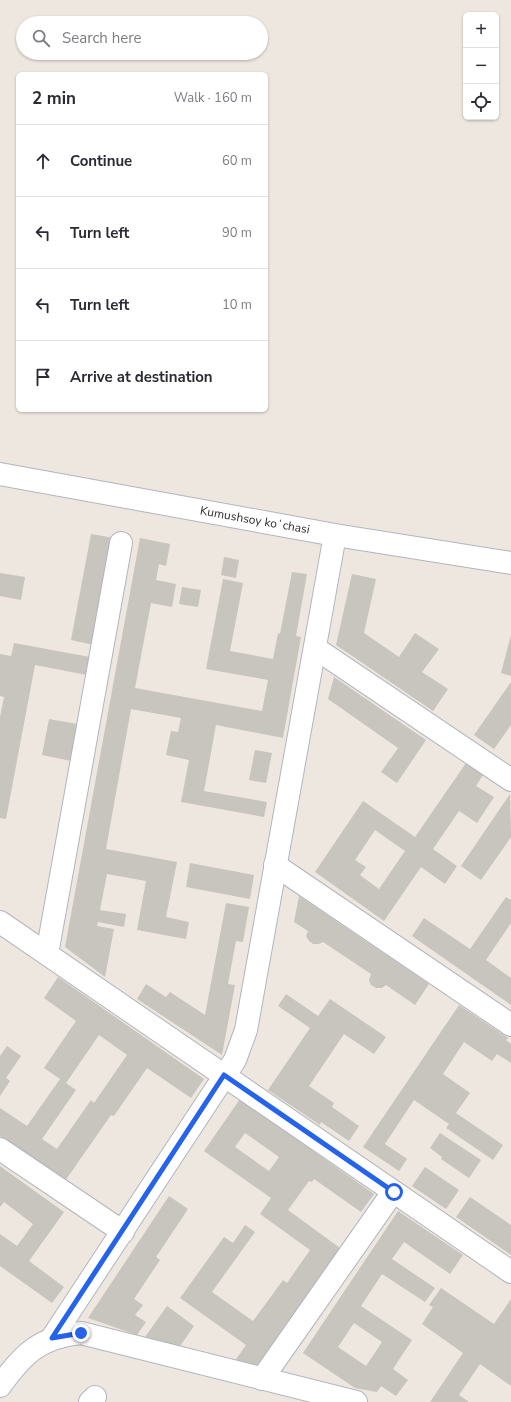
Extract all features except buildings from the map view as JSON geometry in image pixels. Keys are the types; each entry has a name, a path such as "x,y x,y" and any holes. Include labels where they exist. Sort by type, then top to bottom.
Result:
{"street":[{"name":"Kumushsoy koʻchasi","path":"0,474 335,535 511,563"},
{"path":"52,1338 123,1232 238,1053 246,1030 335,535"},
{"path":"47,954 121,543"},
{"path":"315,648 511,780"},
{"path":"275,865 511,1025"},
{"path":"0,922 511,1272"},
{"path":"0,1149 123,1232"},
{"path":"262,1379 394,1192"},
{"path":"2,1380 32,1349 52,1338 81,1333 356,1402"}],"route":[{"path":"81,1333 52,1338 123,1232 224,1075 394,1192"}]}
